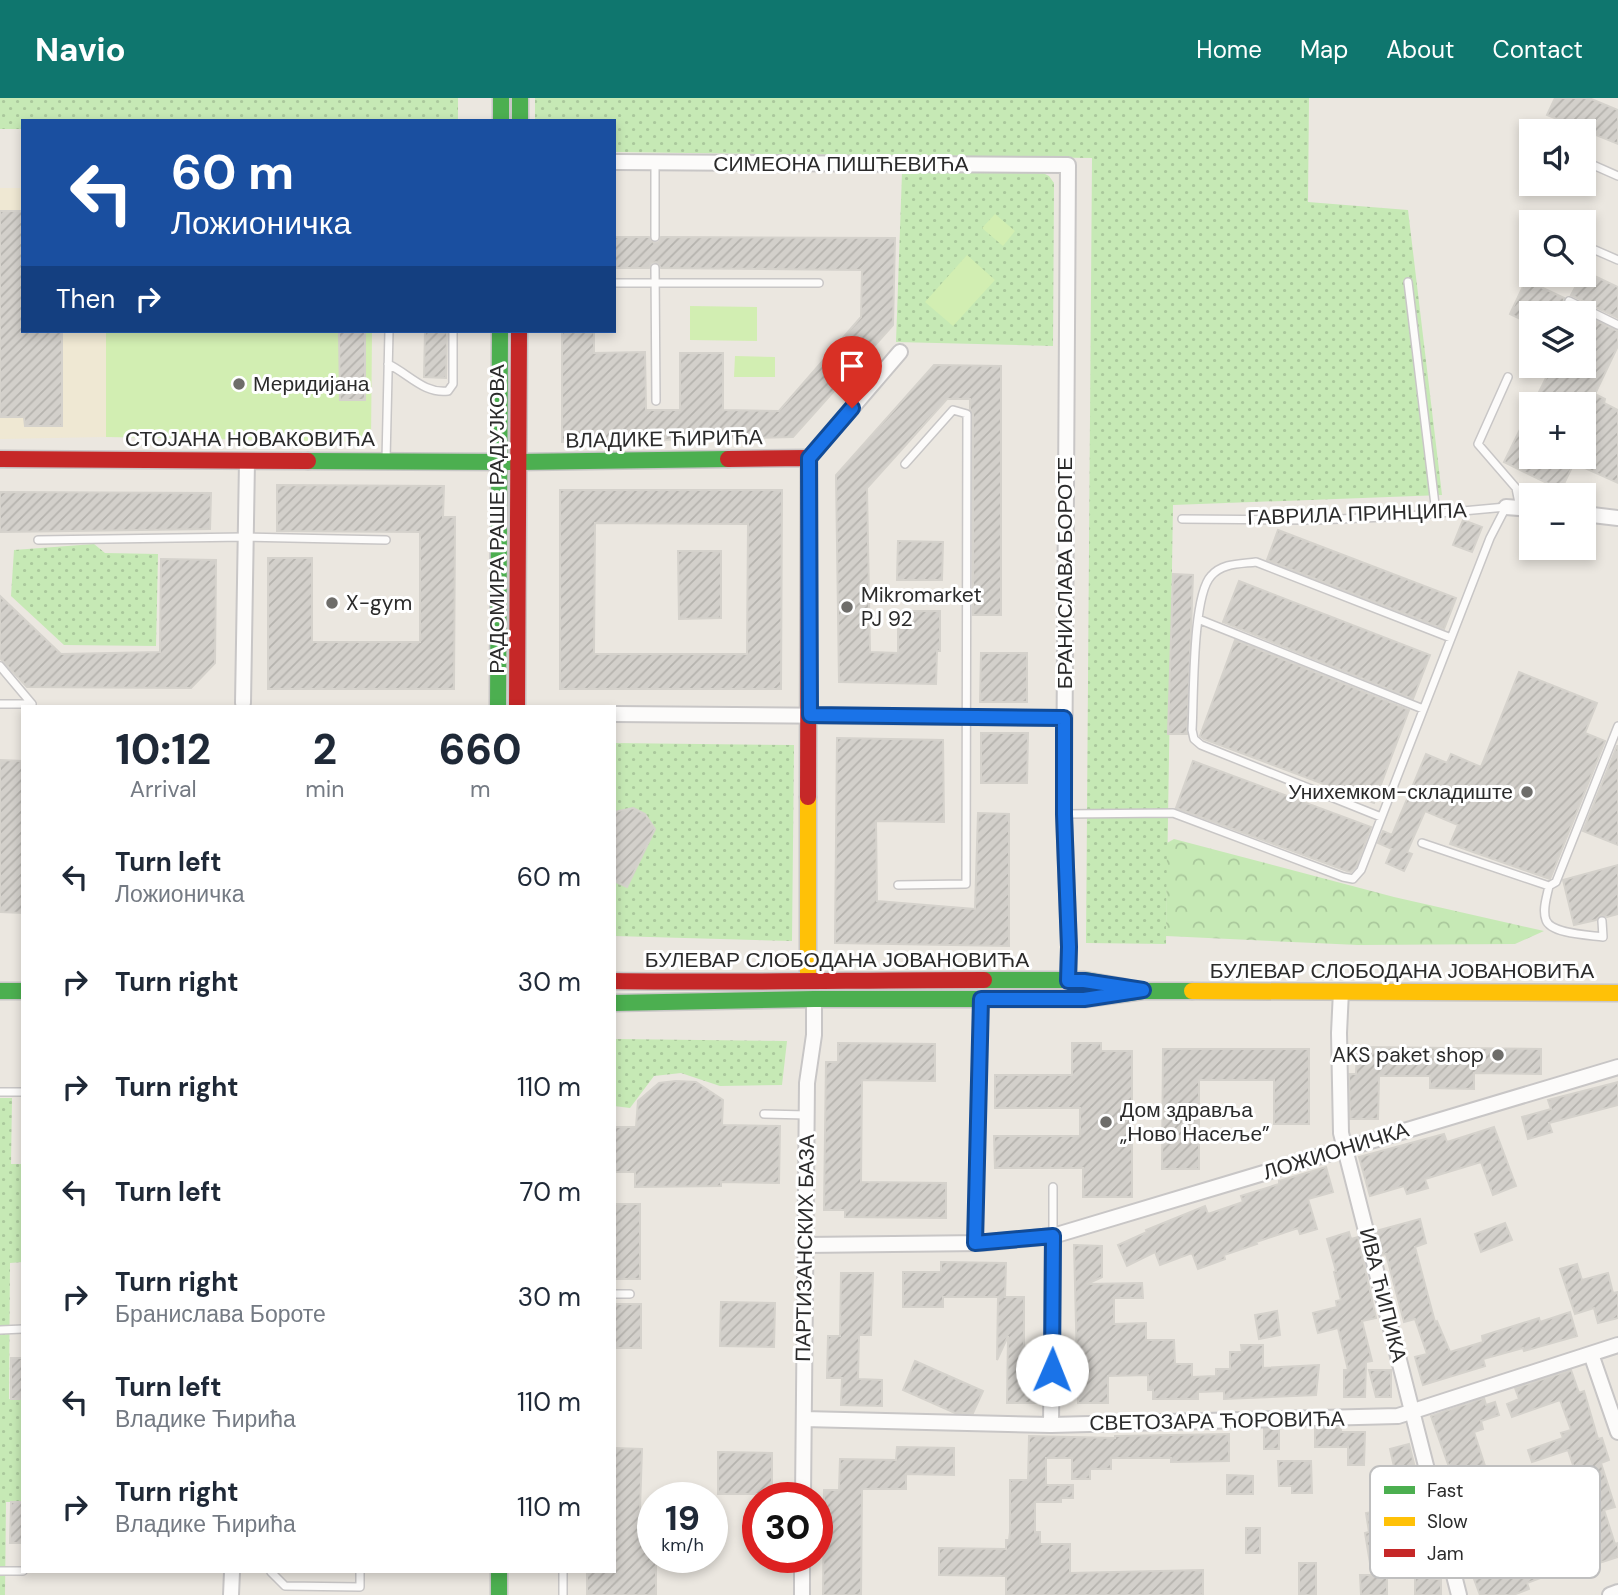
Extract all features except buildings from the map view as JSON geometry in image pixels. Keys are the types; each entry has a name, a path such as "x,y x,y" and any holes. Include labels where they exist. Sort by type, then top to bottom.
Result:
{"street":[{"path":"501,98 501,119"},
{"path":"520,98 520,119"},
{"name":"СИМЕОНА ПИШЋЕВИЋА","path":"616,162 1068,165"},
{"name":"БРАНИСЛАВА БОРОТЕ","path":"1068,165 1064,718 1068,981"},
{"name":"РАДОМИРА РАШЕ РАДУЈКОВА","path":"498,705 500,333"},
{"name":"РАДОМИРА РАШЕ РАДУЈКОВА","path":"517,705 519,333"},
{"path":"808,980 809,458 900,352"},
{"name":"ВЛАДИКЕ ЋИРИЋА","path":"499,462 809,458"},
{"name":"СТОЈАНА НОВАКОВИЋА","path":"0,459 499,462"},
{"path":"244,705 247,461"},
{"path":"1596,515 1618,518"},
{"path":"616,714 1064,718"},
{"name":"БУЛЕВАР СЛОБОДАНА ЈОВАНОВИЋА","path":"616,981 1084,981 1143,990 1618,993"},
{"name":"БУЛЕВАР СЛОБОДАНА ЈОВАНОВИЋА","path":"616,1003 814,999 1084,999 1143,990"},
{"path":"0,991 21,991"},
{"name":"ИВА ЋИПИКА","path":"1341,992 1341,1121 1345,1148 1425,1466"},
{"name":"ПАРТИЗАНСКИХ БАЗА","path":"803,1482 807,1083 814,1035 814,999"},
{"name":"ЛОЖИОНИЧКА","path":"806,1245 975,1243 1053,1236 1618,1067"},
{"path":"1051,1424 1053,1236"},
{"name":"СВЕТОЗАРА ЋОРОВИЋА","path":"804,1419 1051,1424 1398,1416 1618,1345"},
{"path":"1591,1354 1618,1432"},
{"path":"232,1573 232,1595"},
{"path":"499,1573 499,1595"},
{"path":"802,1573 802,1595"},
{"name":"ИВА ЋИПИКА","path":"1454,1578 1458,1595"},
{"path":"1610,1595 1618,1592"}],"lane":[{"path":"655,163 655,237"},
{"path":"1596,166 1618,176"},
{"path":"1596,250 1618,260"},
{"path":"655,268 656,401"},
{"path":"1408,282 1436,513"},
{"path":"616,283 819,284"},
{"path":"1596,314 1618,325"},
{"path":"386,460 389,333"},
{"path":"388,364 405,372 420,386 436,393 448,391 453,384 453,333"},
{"path":"1064,814 1173,813 1343,877 1353,878 1361,870 1490,538 1519,508 1517,488 1478,444 1508,377"},
{"path":"898,884 966,884 967,414 953,410 905,464"},
{"name":"ГАВРИЛА ПРИНЦИПА","path":"1182,519 1316,520 1519,508"},
{"path":"38,540 245,537 386,540"},
{"path":"1381,817 1201,745 1194,738 1192,730 1198,620 1202,592 1210,576 1226,565 1256,562 1451,638"},
{"path":"1198,620 1423,709"},
{"path":"0,666 32,704 0,704"},
{"path":"1422,843 1549,886 1556,882 1618,726"},
{"path":"1549,886 1544,912 1549,925 1557,930 1603,937 1602,921"},
{"path":"975,1243 981,999"},
{"path":"0,1092 21,1092"},
{"path":"764,1114 807,1115"},
{"path":"1053,1187 1053,1236"},
{"path":"616,1294 630,1294"},
{"path":"0,1329 21,1329"},
{"path":"0,1571 21,1571"},
{"path":"272,1573 285,1586 359,1587 360,1573"},
{"path":"562,1573 563,1595"}],"shaded area":[{"path":"0,188 21,188 21,333 106,333 106,437 0,439"}],"green space":[{"path":"0,98 458,98 458,119 21,119 21,129 0,129"},
{"path":"535,98 1309,98 1308,202 1408,210 1442,495 1173,505 1166,944 1086,943 1092,158 616,152 616,119 535,119"},
{"path":"1041,172 1049,176 1054,183 1053,346 896,342 902,173"},
{"path":"995,214 1015,231 1003,246 982,228"},
{"path":"967,255 995,280 953,326 925,302"},
{"path":"690,306 757,307 757,341 690,340"},
{"name":"Меридијана","path":"106,333 372,333 371,442 106,437"},
{"path":"735,356 775,357 775,377 734,377"},
{"path":"94,544 105,553 158,554 156,646 64,645 11,596 14,550"},
{"path":"616,743 794,745 792,941 616,936"},
{"path":"1174,839 1394,897 1544,931 1515,944 1358,945 1166,936 1167,843"},
{"path":"616,1039 787,1041 782,1085 720,1086 681,1073 654,1076 630,1108 616,1106"},
{"path":"0,1098 12,1098 11,1164 21,1164 21,1262 10,1263 9,1399 21,1400 21,1502 6,1502 5,1595 0,1595"}],"traffic: fast":[{"path":"501,98 501,119"},
{"path":"520,98 520,119"},
{"path":"498,705 500,333"},
{"path":"308,461 728,459"},
{"path":"984,980 1084,980 1124,987"},
{"path":"0,991 21,991"},
{"path":"616,1003 814,999 1084,999 1143,991 1192,991"},
{"path":"499,1573 499,1595"}],"traffic: slow":[{"path":"808,797 808,980"},
{"path":"1192,991 1618,993"}],"traffic: jam":[{"path":"517,705 519,333"},
{"path":"728,459 809,458 808,797"},
{"path":"0,459 308,461"},
{"path":"616,981 984,980"}],"place":[{"name":"Меридијана","path":"239,384"},
{"name":"X-gym","path":"332,603"},
{"name":"Mikromarket PJ 92","path":"847,607"},
{"name":"Унихемком-складиште","path":"1527,792"},
{"name":"AKS paket shop","path":"1498,1055"},
{"name":"Дом здравља „Ново Насеље”","path":"1106,1122"}],"route":[{"path":"852,408 809,458 810,715 1064,718 1068,981 1143,990 1084,999 981,999 975,1243 1053,1236 1052,1370"}]}
